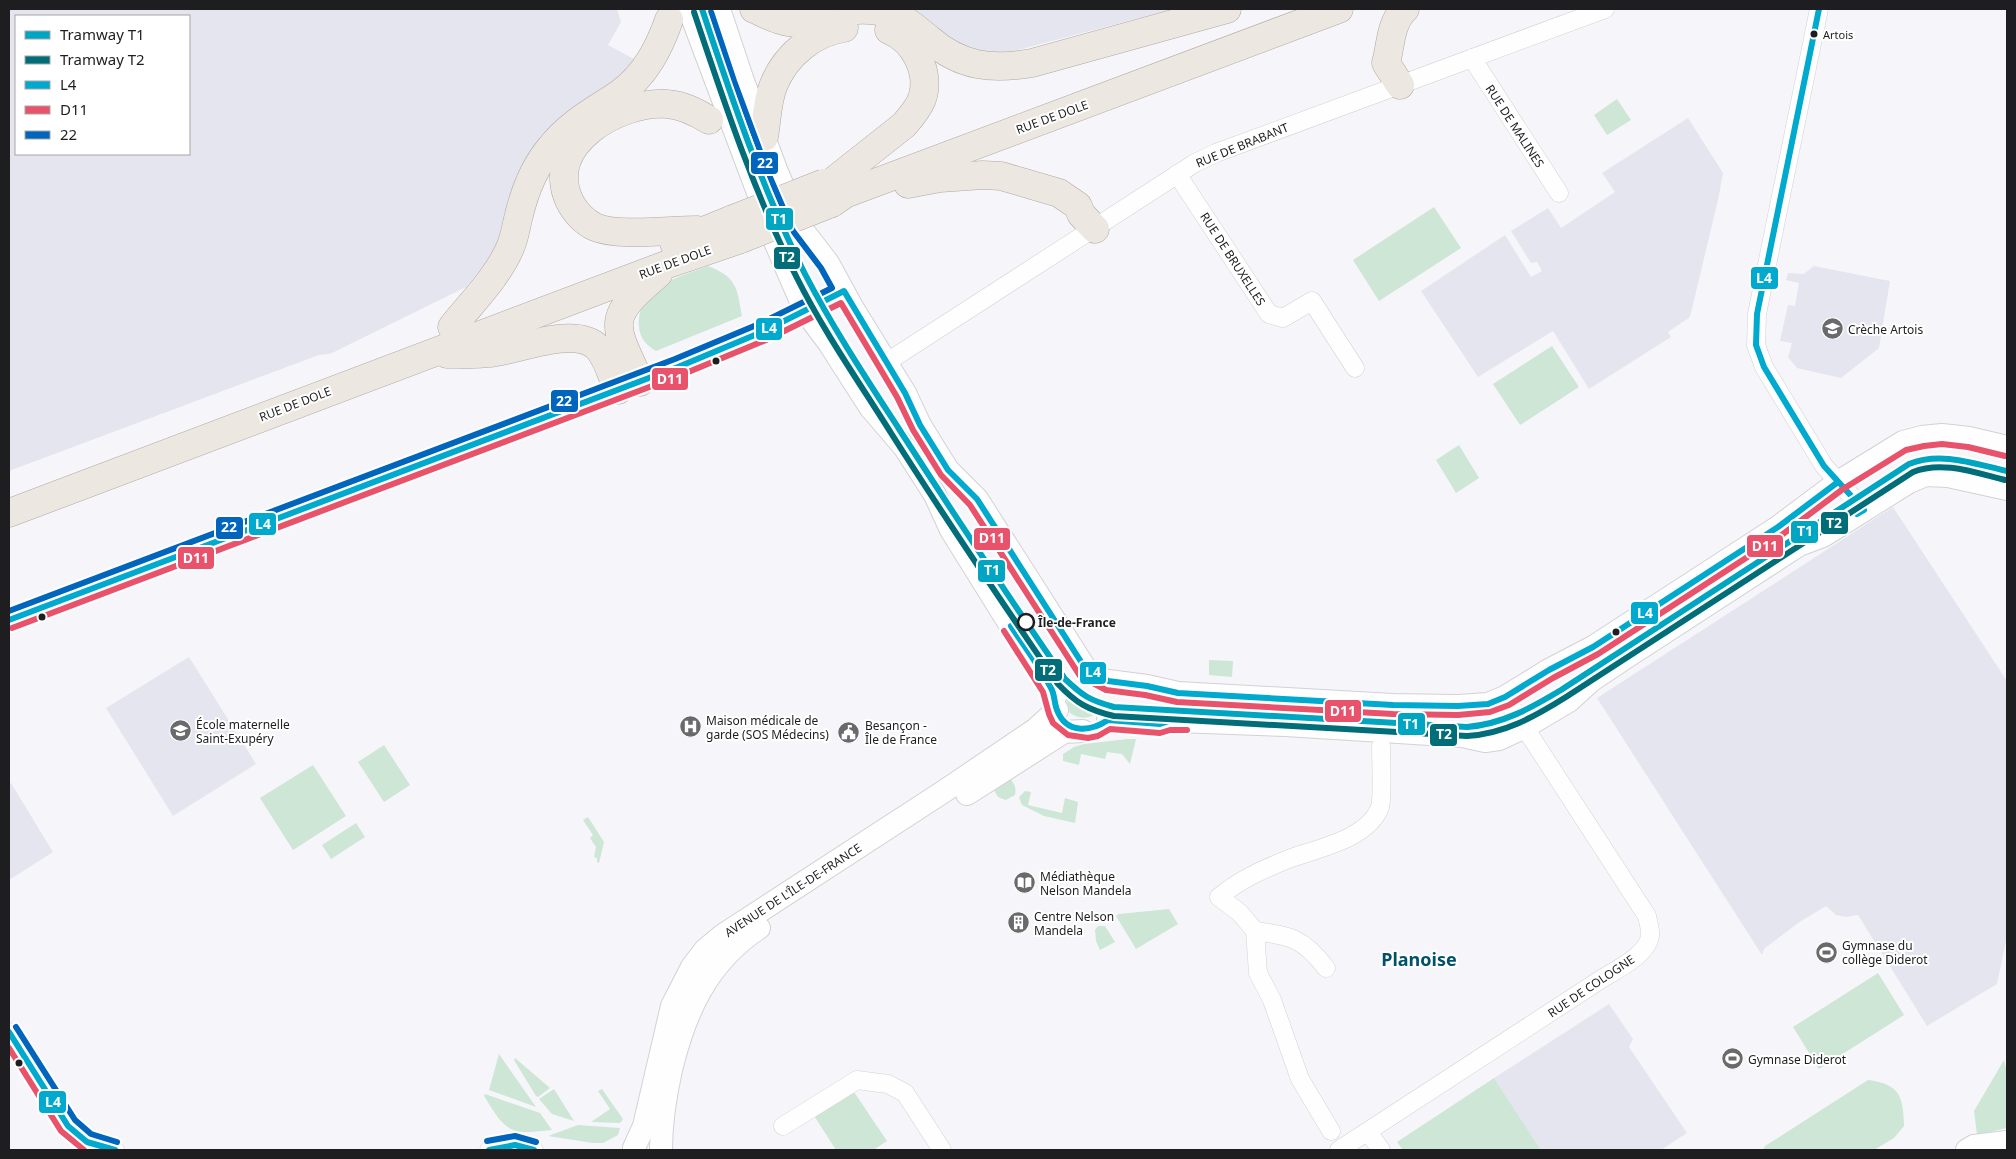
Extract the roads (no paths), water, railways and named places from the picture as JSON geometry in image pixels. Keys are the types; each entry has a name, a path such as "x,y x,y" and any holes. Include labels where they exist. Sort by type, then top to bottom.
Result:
{"main road":[{"path":"762,11 788,22 799,23 853,10 885,12 902,18 913,25 938,47 953,56 970,63 1008,67 1032,63 1227,9"},
{"name":"RUE DE DOLE","path":"9,513 671,262 737,229 1290,9"},
{"name":"RUE DE DOLE","path":"833,191 1339,9"},
{"path":"1400,85 1386,63 1392,30 1405,9"},
{"path":"452,327 496,273 505,258 515,235 526,189 536,168 550,148 577,121 620,94 634,82 657,51 676,12"},
{"path":"764,137 769,100 774,84 782,69 794,54 808,42 840,28 859,25 877,26 894,32 908,42 918,56 923,71 924,85 922,98 914,114 833,191"},
{"path":"708,230 619,231 595,227 581,217 571,204 564,189 564,174 568,157 574,145 589,130 610,116 632,108 654,104 668,104 683,107 709,120"},
{"path":"833,191 940,178 983,175 1001,176 1059,193 1078,206 1081,214 1095,229"},
{"name":"RUE DE DOLE","path":"9,495 708,230 737,229"},
{"path":"629,386 618,329 620,316 632,296 671,262"},
{"path":"428,354 490,353 561,339 578,339 598,348 629,386"}],"street":[{"path":"719,9 764,137 806,237 828,263 906,393 920,425 948,470 977,499 1088,671"},
{"name":"RUE DE BRABANT","path":"887,362 1095,229 1177,174 1216,153 1605,9"},
{"path":"1819,9 1755,324 1756,344 1764,367 1824,466 1864,510"},
{"path":"676,12 737,136 773,238 805,311 829,343 870,407 905,448 935,495 951,530 1056,704 1062,720 1071,728 1083,731 1092,730 1108,720 1114,707 1115,699 1113,689 1108,681 1098,674 1080,671 1060,684 1056,704"},
{"name":"RUE DE MALINES","path":"1472,58 1559,193"},
{"path":"709,120 737,136"},
{"name":"RUE DE BRUXELLES","path":"1177,174 1269,314 1283,318 1312,301 1355,368"},
{"path":"9,620 714,353 844,291"},
{"path":"1108,681 1147,686 1178,693 1393,706 1488,704 1506,698 1549,670 1593,647 1778,527 1838,482 1903,442 1922,437 1954,436 2007,447"},
{"path":"1108,720 1160,724 1176,721 1286,725 1462,736 1485,741 1499,739 1525,728 1569,701 1592,680 1799,544 1823,536 1909,482 1926,475 1948,476 2007,489"},
{"name":"RUE DE COLOGNE","path":"1339,1150 1604,978 1644,951 1648,944 1650,935 1647,916 1506,698"},
{"name":"AVENUE DE L'ÎLE-DE-FRANCE","path":"632,1149 644,1126 672,1006 692,967 705,950 723,935 1036,729 1056,704"},
{"name":"AVENUE DE L'ÎLE-DE-FRANCE","path":"659,1150 664,1101 677,1043 687,1014 701,987 728,951 746,936 1064,732 1083,731"},
{"path":"1331,1131 1300,1079 1272,1000 1258,973 1255,930 1240,913 1219,897 1232,886 1250,876 1287,860 1331,846 1371,822 1380,806 1381,746"},
{"path":"1255,930 1292,937 1314,953 1326,968"},
{"path":"9,1032 68,1126 87,1142 115,1150"},
{"path":"782,1126 857,1080 888,1084 905,1092 942,1150"},
{"path":"1368,1132 1382,1150"},
{"path":"1967,1150 1974,1146 2007,1142"},
{"path":"489,1150 514,1145 534,1150"},
{"path":"632,1149 642,1147 659,1150"}],"tram line":[{"name":"T1","path":"702,9 761,177 789,242 827,314 862,372 940,492 1065,679 1092,700 1114,707 1467,727 1505,719 1528,709 1561,690 1909,464 1921,460 1946,459 1970,462 2007,471"},
{"name":"T2","path":"694,12 753,180 781,246 819,318 842,357 994,591 1058,684 1077,701 1097,711 1114,716 1467,736 1494,732 1530,718 1566,697 1913,472 1936,467 1947,467 2005,480"}],"place":[{"name":"Artois","path":"1814,34"},
{"name":"Crèche Artois","path":"1832,329"},
{"name":"Île-de-France","path":"1026,622"},
{"name":"Maison médicale de garde (SOS Médecins)","path":"690,727"},
{"name":"École maternelle Saint-Exupéry","path":"180,731"},
{"name":"Besançon - Île de France","path":"849,732"},
{"name":"Médiathèque Nelson Mandela","path":"1024,883"},
{"name":"Centre Nelson Mandela","path":"1018,923"},
{"name":"Gymnase du collège Diderot","path":"1826,952"},
{"name":"Gymnase Diderot","path":"1732,1059"}],"district":[{"name":"Planoise","path":"1419,959"}]}
